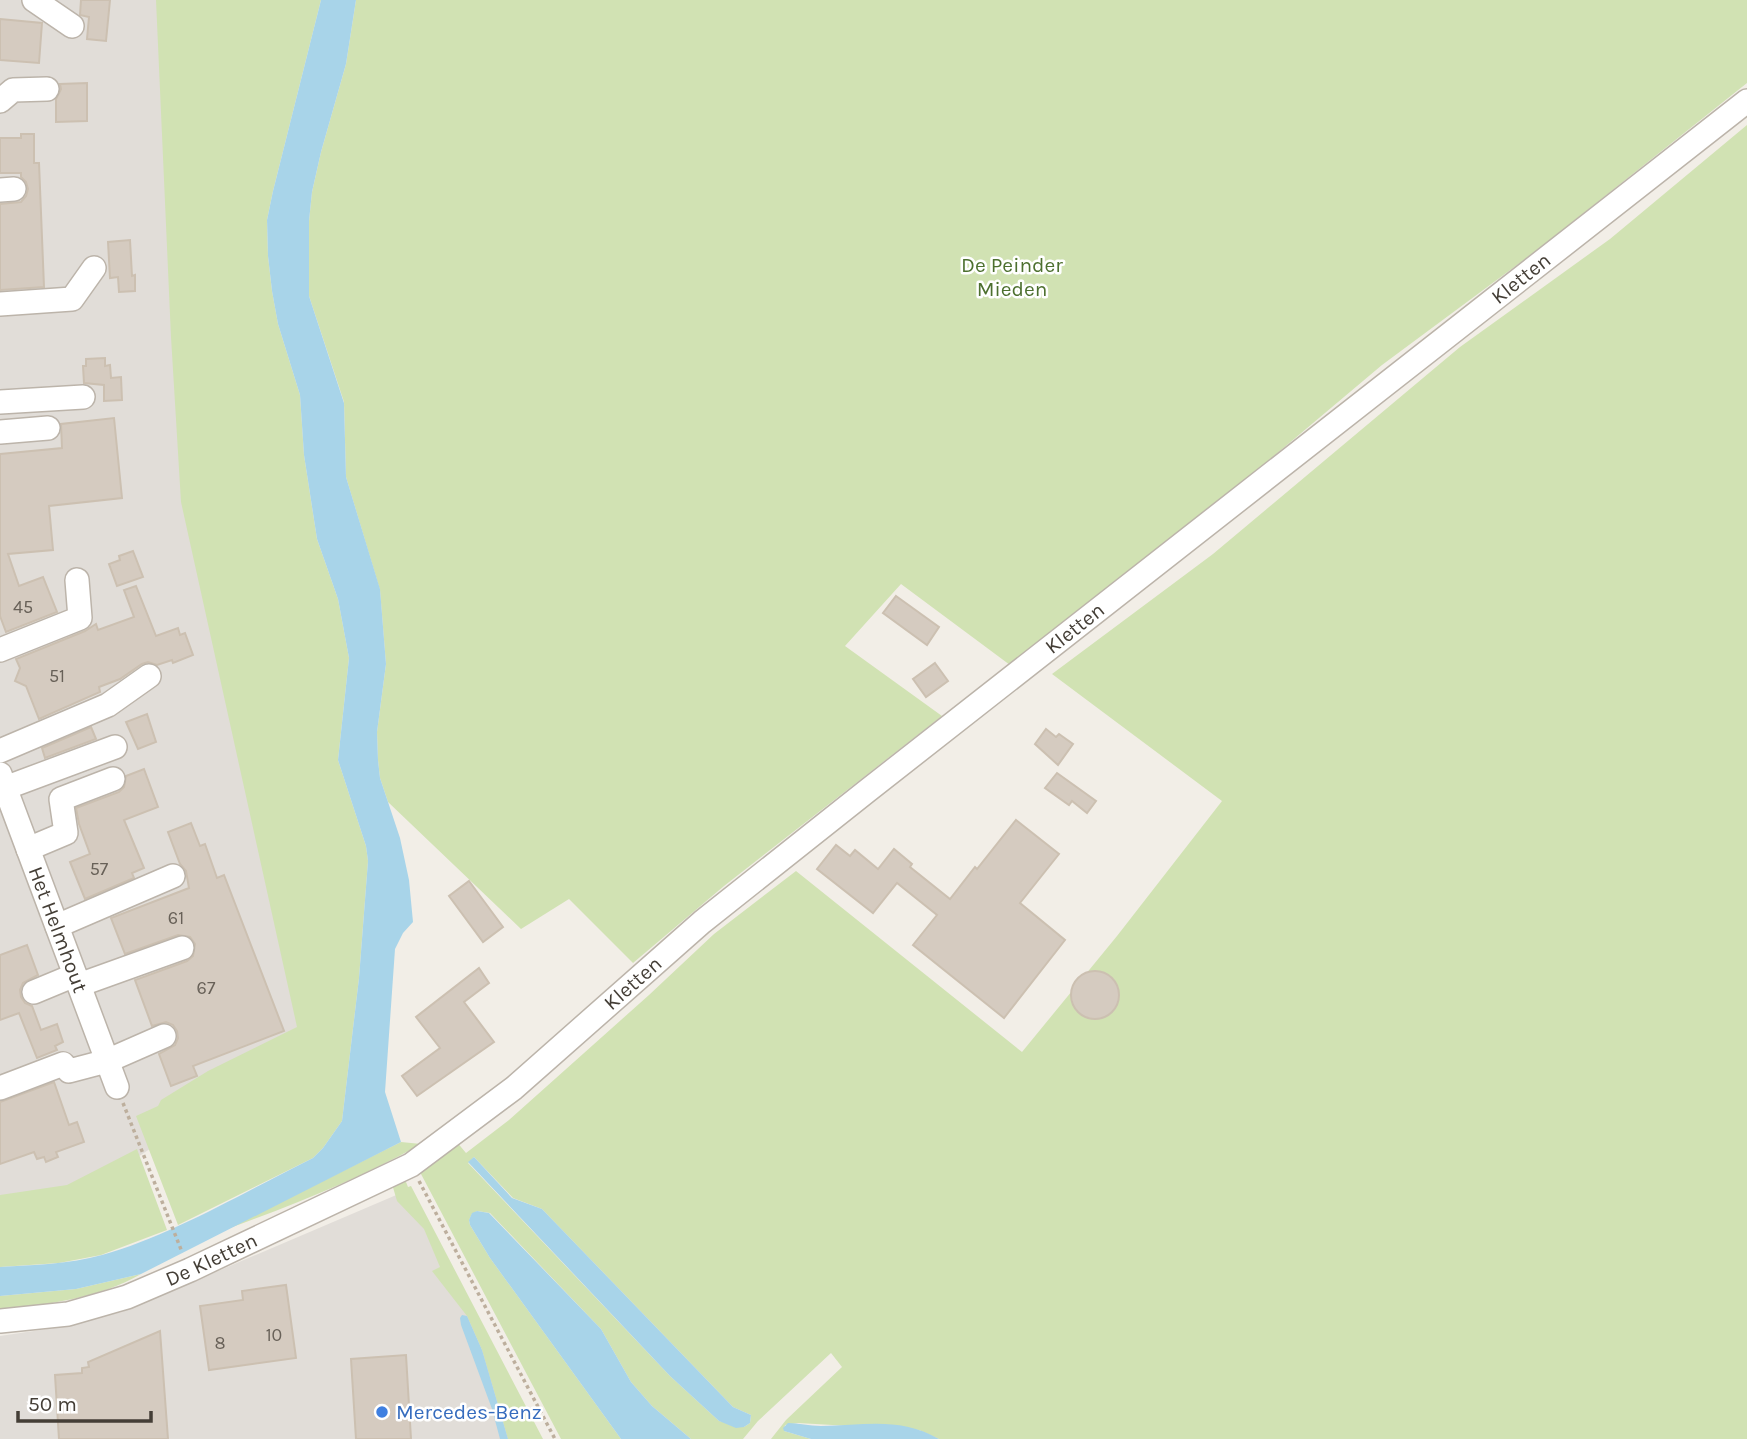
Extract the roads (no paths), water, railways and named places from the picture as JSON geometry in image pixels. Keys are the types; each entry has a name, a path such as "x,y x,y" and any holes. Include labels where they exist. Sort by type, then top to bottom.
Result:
{"street":[{"path":"34,0 72,26"},
{"path":"0,101 13,90 47,89"},
{"name":"Kletten","path":"411,1165 514,1088 702,922 1747,101"},
{"path":"0,304 72,299 94,268"},
{"path":"0,402 83,397"},
{"path":"0,432 48,428"},
{"path":"0,650 80,618 77,580"},
{"path":"0,751 108,705 149,676"},
{"path":"4,792 115,747"},
{"path":"28,849 66,833 61,799 113,779"},
{"name":"Het Helmhout","path":"4,792 117,1087"},
{"path":"57,926 173,876"},
{"path":"34,992 182,948"},
{"path":"0,1087 63,1064 69,1071 107,1061 164,1036"},
{"name":"De Kletten","path":"0,1321 68,1314 127,1297 411,1165"}],"water":[{"path":"321,0 356,0 346,64 312,192 309,221 309,296 344,403 346,477 380,589 386,664 377,732 378,760 380,778 400,838 409,880 413,922 403,933 395,949 385,1092 401,1142 141,1274 76,1289 0,1296 0,1267 90,1258 155,1236 313,1158 342,1121 359,978 368,861 366,846 338,760 349,658 338,599 317,539 304,455 300,395 278,324 272,291 267,220"},
{"path":"474,1157 512,1198 542,1209 733,1407 751,1415 750,1423 736,1428 719,1421 670,1376 468,1162"},
{"path":"472,1213 489,1213 601,1329 631,1382 652,1406 691,1439 621,1439 490,1258 470,1225"},
{"path":"462,1315 467,1316 482,1350 508,1439 500,1439 492,1409 461,1325"},
{"path":"788,1423 821,1426 895,1425 909,1427 939,1439 811,1439 784,1431 783,1428"}],"place":[{"name":"Mercedes-Benz","path":"382,1412"}],"park label":[{"name":"De Peinder Mieden","path":"1012,277"}]}
